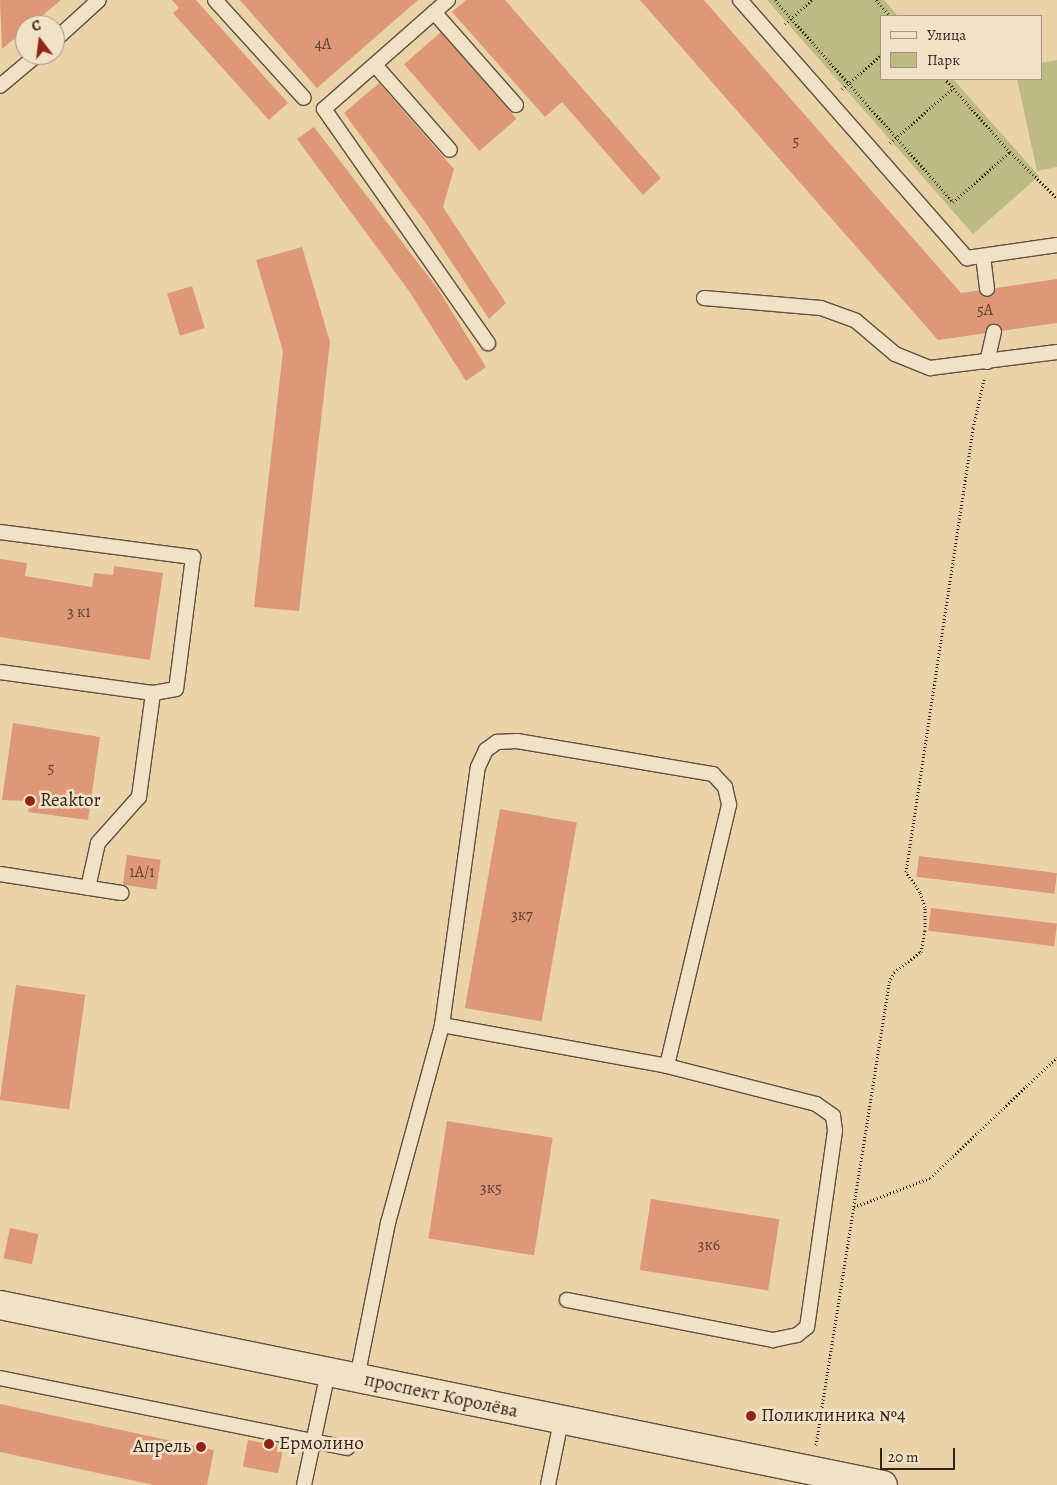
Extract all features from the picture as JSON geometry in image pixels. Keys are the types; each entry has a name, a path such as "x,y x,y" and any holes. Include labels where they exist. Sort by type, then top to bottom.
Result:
{"main road":[{"name":"проспект Королёва","path":"0,1305 561,1421 883,1485"}],"lane":[{"path":"65,31 99,0"},
{"path":"215,0 304,98"},
{"path":"448,0 324,109 488,343"},
{"path":"740,0 967,258 1057,245"},
{"path":"434,12 516,105"},
{"path":"0,86 25,65"},
{"path":"375,65 450,150"},
{"path":"983,256 987,289"},
{"path":"704,298 821,308 856,321 895,354 930,368 1057,352"},
{"path":"987,362 994,332"},
{"path":"0,532 193,557 176,689 153,693 0,672"},
{"path":"88,888 98,843 138,798 153,693"},
{"path":"358,1378 388,1223 442,1025 478,767 486,750 497,742 518,740 712,774 726,787 729,805 667,1066"},
{"path":"0,874 122,893"},
{"path":"442,1025 667,1066 816,1104 833,1116 835,1131 807,1327 797,1335 773,1340 567,1300"},
{"path":"304,1485 328,1372"},
{"path":"0,1378 346,1448"},
{"path":"548,1485 561,1421"}],"path":[{"path":"776,0 953,202 1010,152"},
{"path":"772,36 812,0"},
{"path":"876,0 889,15"},
{"path":"829,101 880,56"},
{"path":"946,80 1010,152 1057,198"},
{"path":"877,155 953,88"},
{"path":"816,1445 889,982 894,972 921,952 925,930 925,907 920,892 906,872 973,428 987,362"},
{"path":"854,1206 930,1178 1057,1057"}],"green space":[{"path":"767,0 884,0 897,15 880,15 880,80 954,80 1039,176 973,234"},
{"path":"1057,60 1057,167 1037,171 1017,80 1042,80 1042,63"}],"building":[{"path":"0,0 61,0 43,15 15,15 15,38 2,49"},
{"path":"172,0 196,0 288,103 269,120 173,13 179,8"},
{"path":"240,0 418,0 317,88"},
{"path":"466,0 505,0 661,178 643,195 562,102 545,117 452,12"},
{"path":"640,0 704,0 961,293 1057,279 1057,323 938,340"},
{"path":"441,32 516,119 479,151 404,64"},
{"path":"379,83 454,169 443,207 506,303 489,319 425,222 344,113"},
{"path":"314,127 438,289 486,367 466,381 409,291 297,139"},
{"path":"302,247 330,342 299,611 254,607 283,351 256,260"},
{"path":"192,286 205,328 180,336 167,294"},
{"path":"0,559 27,563 25,576 92,587 94,573 113,575 114,566 163,573 150,660 0,637"},
{"path":"13,723 100,737 88,820 28,812 30,801 2,800"},
{"path":"500,809 577,823 542,1021 465,1008"},
{"path":"127,855 161,860 156,889 123,885"},
{"path":"919,856 1057,873 1054,894 916,877"},
{"path":"931,908 1057,923 1054,946 928,931"},
{"path":"16,985 85,995 69,1110 0,1100"},
{"path":"447,1121 553,1138 534,1255 428,1239"},
{"path":"651,1199 779,1219 768,1290 640,1270"},
{"path":"10,1228 38,1234 32,1264 4,1258"},
{"path":"0,1404 214,1450 207,1485 154,1485 0,1452"},
{"path":"248,1440 283,1447 278,1473 243,1467"}],"place":[{"name":"Reaktor","path":"30,801"},
{"name":"Поликлиника №4","path":"751,1416"},
{"name":"Ермолино","path":"269,1444"},
{"name":"Апрель","path":"201,1447"}]}
